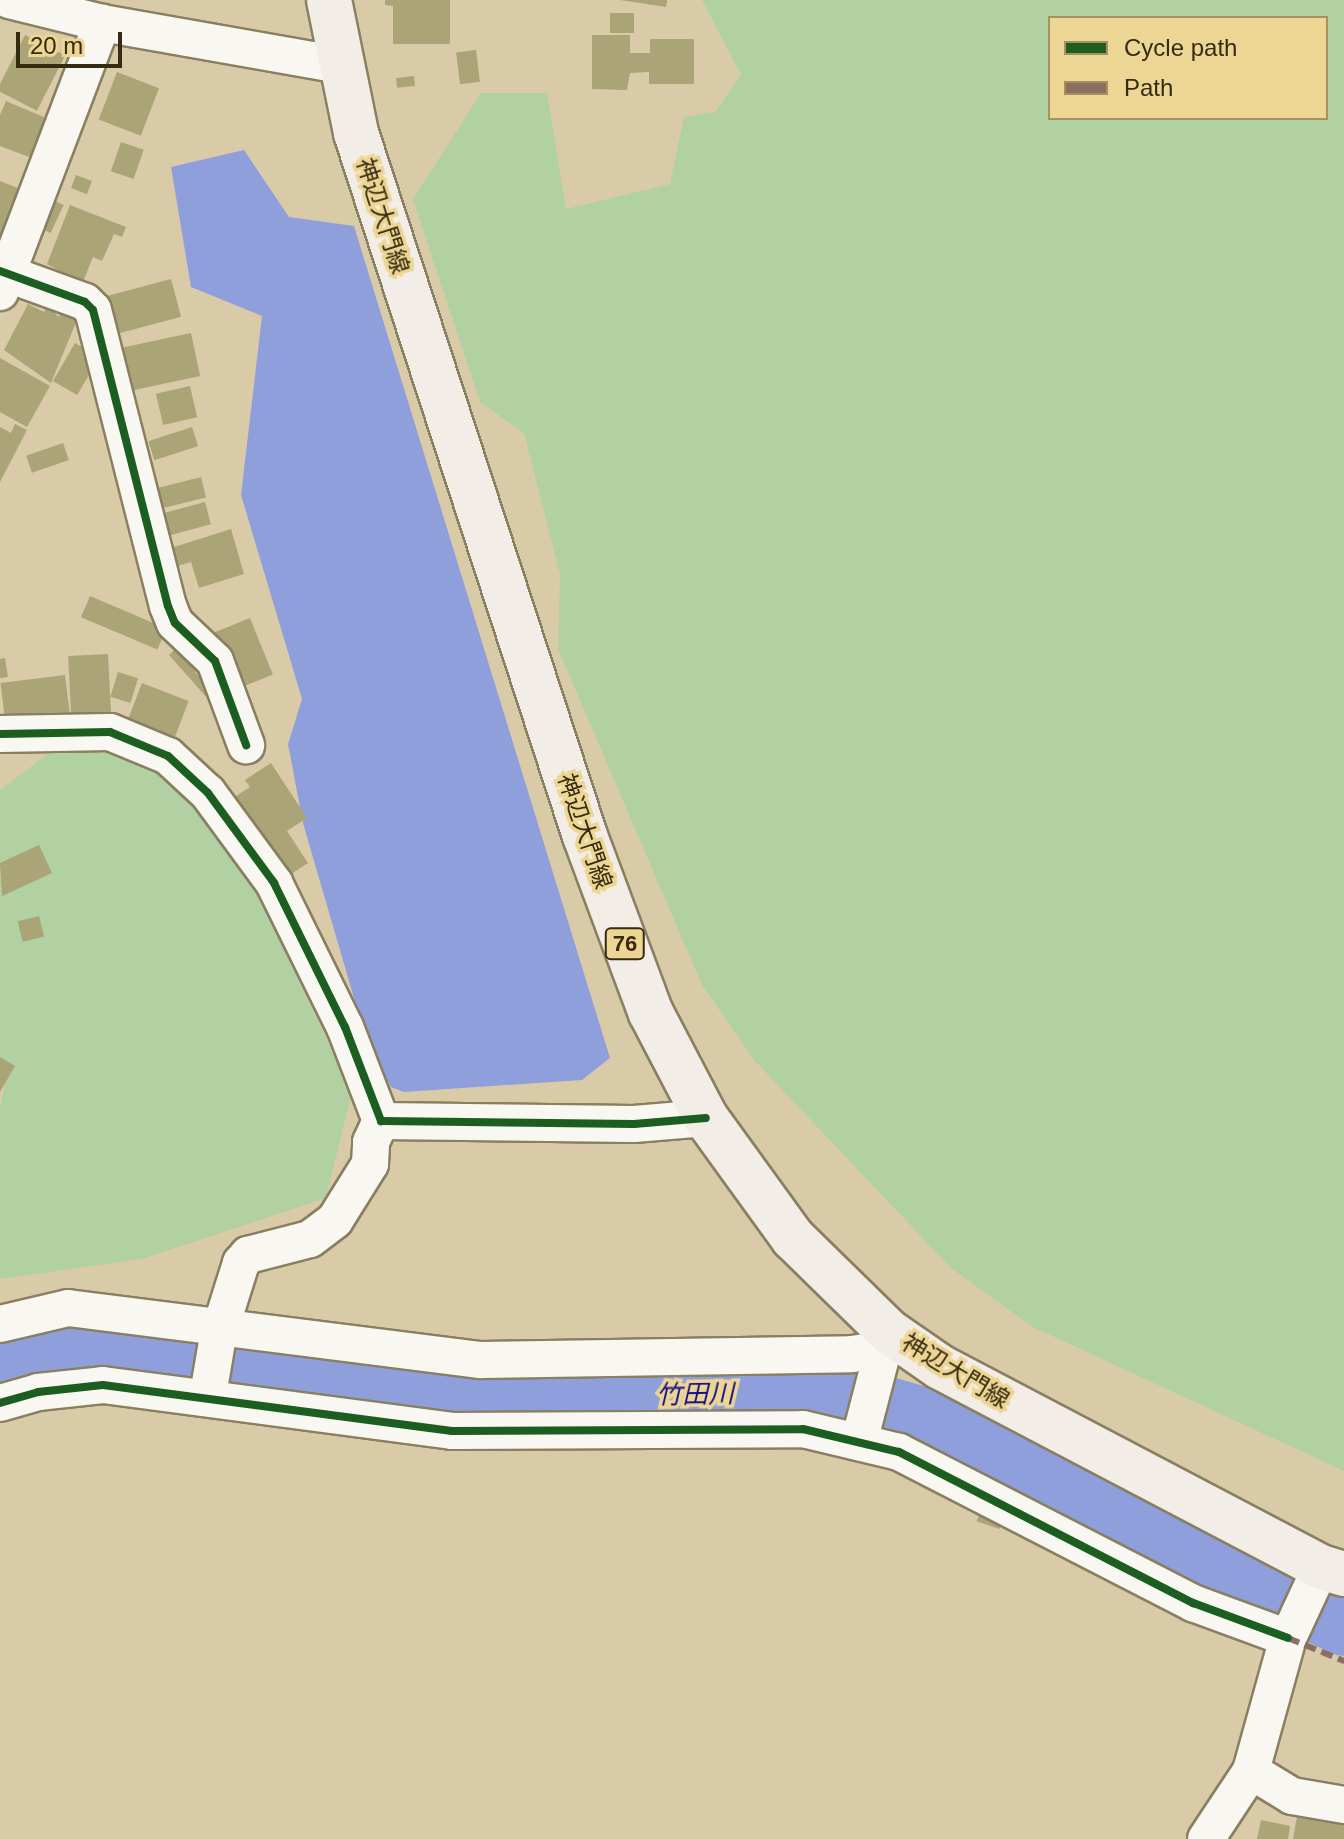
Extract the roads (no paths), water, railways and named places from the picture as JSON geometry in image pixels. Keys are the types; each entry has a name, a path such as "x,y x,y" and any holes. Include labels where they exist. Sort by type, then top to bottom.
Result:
{"main road":[{"name":"神辺大門線","path":"329,0 356,133 585,836 651,1013 706,1118 793,1238 882,1350 940,1367 1326,1576"}],"street":[{"path":"9,0 102,23 340,65"},
{"path":"102,23 2,279 85,302 93,310 168,606 175,623 215,661 246,745"},
{"path":"0,734 110,732 168,756 208,793 274,883 345,1027 381,1121 371,1142 370,1164 335,1220 310,1239 248,1255 220,1332 209,1391"},
{"path":"381,1121 634,1124 706,1118"},
{"path":"0,1324 68,1308 220,1332 481,1360 852,1354 882,1350 860,1437"},
{"path":"0,1403 38,1392 103,1385 209,1391 452,1431 803,1429 860,1437 899,1452 1193,1603 1290,1633"},
{"path":"1206,1839 1251,1771 1290,1633 1326,1576"},
{"path":"1251,1771 1292,1796 1344,1805"}],"water":[{"path":"244,150 289,217 354,226 610,1058 582,1080 404,1092 391,1087 367,1043 303,823 288,744 302,699 241,495 262,316 191,287 171,167"}],"waterway":[{"name":"竹田川","path":"0,1364 39,1350 106,1350 517,1398 830,1392 916,1417 1344,1624"}]}
